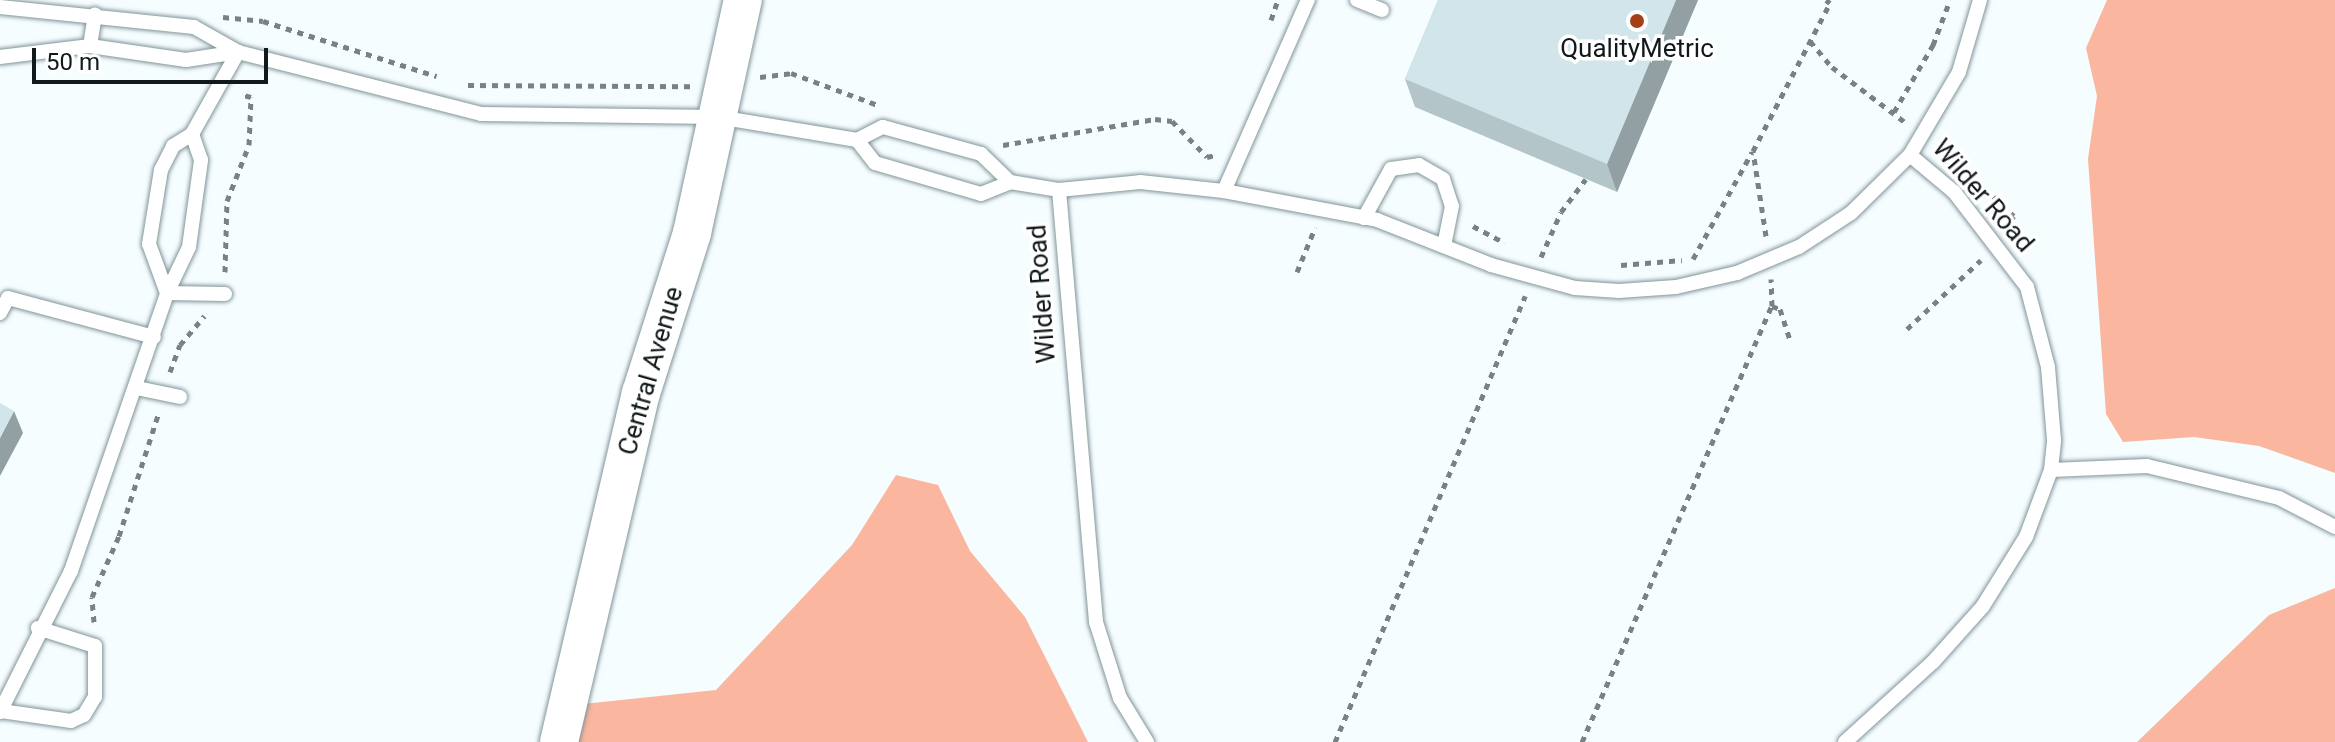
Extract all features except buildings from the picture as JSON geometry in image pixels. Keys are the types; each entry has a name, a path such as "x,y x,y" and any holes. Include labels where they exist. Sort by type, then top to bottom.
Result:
{"main road":[{"name":"Central Avenue","path":"559,742 641,393 692,233 743,0"}],"lane":[{"path":"1224,191 1308,0"},
{"path":"1357,0 1382,10"},
{"name":"Wilder Road","path":"1845,742 1933,662 1983,606 2026,537 2051,470 2054,440 2048,367 2027,287 1954,192 1910,155 1959,72 1980,0"},
{"path":"0,7 95,14 194,27 238,52 481,114 718,117 857,140 883,127 981,154 1010,182 981,194 875,163 857,140"},
{"path":"90,46 95,14"},
{"path":"0,57 90,46 186,60 238,52"},
{"path":"167,293 149,244 156,196 173,146 192,134 215,87 238,52"},
{"path":"38,628 95,646 99,665 95,697 84,715 71,721 0,712 38,628 71,571 137,388 167,293 189,247 201,160 192,134"},
{"path":"1059,190 1140,182 1224,191 1364,218 1533,277 1575,288 1633,290 1691,284 1769,260 1851,213 1910,155"},
{"path":"1364,218 1391,169 1419,165 1443,179 1452,206 1444,246"},
{"name":"Wilder Road","path":"1010,182 1059,190 1096,622 1120,698 1147,742"},
{"path":"167,293 221,294"},
{"path":"0,313 8,298 154,337"},
{"path":"137,388 180,397"},
{"path":"2051,470 2147,466 2279,498 2335,527"}],"path":[{"path":"1268,28 1278,0"},
{"path":"1693,259 1753,151 1828,2 1838,0"},
{"path":"1894,112 1933,45 1950,0"},
{"path":"217,16 263,21 449,80"},
{"path":"791,73 889,109"},
{"path":"463,85 683,87"},
{"path":"95,633 92,597 147,456 180,345 221,294 225,273 227,201 249,145 251,97 215,87"},
{"path":"987,143 999,146 1155,119 1172,121 1207,157 1215,155 1220,141"},
{"path":"1582,742 1772,306 1769,260 1753,151"},
{"path":"1335,742 1542,254 1561,212 1586,179"},
{"path":"1472,215 1474,229 1511,246"},
{"path":"1753,241 1766,237"},
{"path":"1532,251 1556,258"},
{"path":"1615,265 1693,259 1711,254"},
{"path":"1772,306 1780,309 1790,339"}],"shaded area":[{"path":"2107,0 2335,0 2335,473 2259,446 2194,437 2123,442 2106,414 2088,159 2097,96 2086,48"},
{"path":"896,475 938,485 970,551 1025,617 1088,742 564,742 574,705 716,690 852,545"},
{"path":"2335,588 2335,742 2137,742 2269,615"}],"place":[{"name":"QualityMetric","path":"1637,21"}]}
